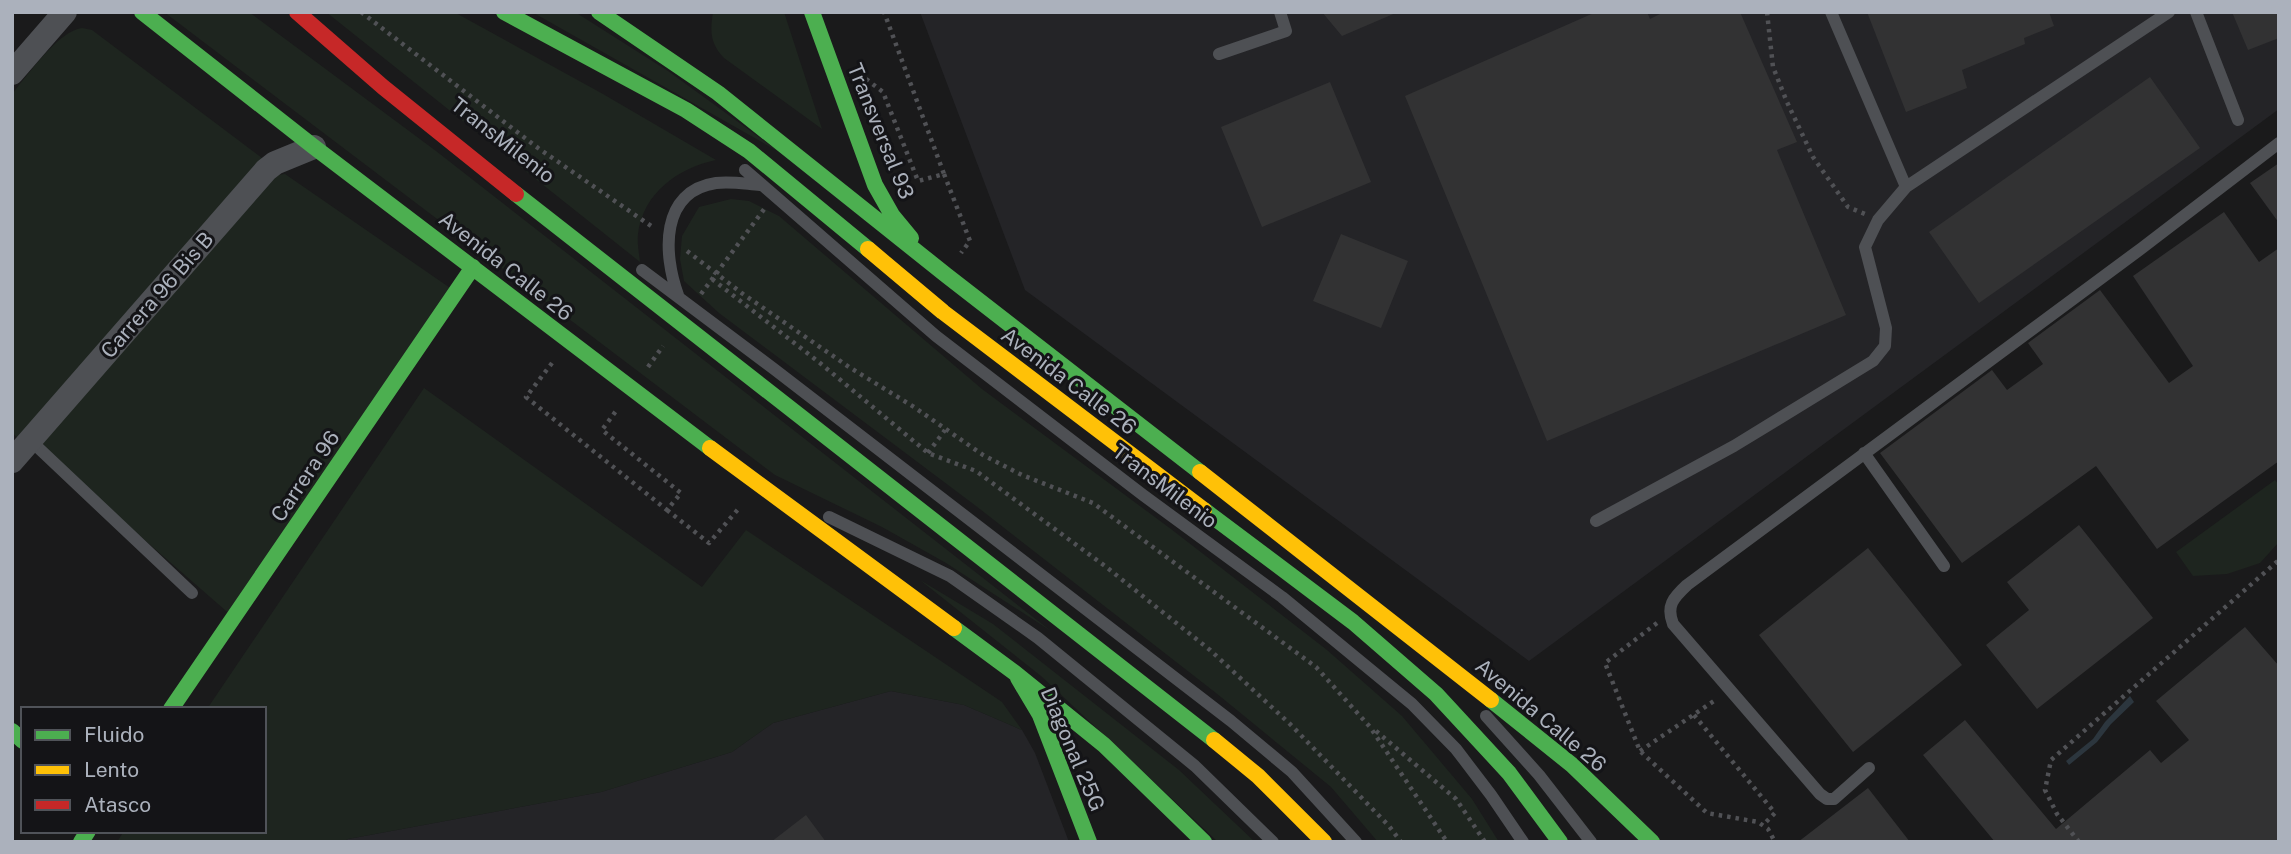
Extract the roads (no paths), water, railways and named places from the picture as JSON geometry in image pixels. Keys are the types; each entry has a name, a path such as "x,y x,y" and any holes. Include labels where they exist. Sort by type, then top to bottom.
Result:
{"main road":[{"name":"Avenida Calle 26","path":"142,12 314,147 759,485 1015,673 1104,745 1204,842"},
{"path":"297,12 383,87 520,198 1221,745 1258,776 1324,842"},
{"name":"Avenida Calle 26","path":"599,12 718,93 1378,609 1572,765 1652,842"},
{"name":"Transversal 93","path":"812,12 875,185 892,215 925,257"},
{"name":"Avenida Calle 26","path":"499,15 686,110 749,151 943,312 1353,622 1436,694 1509,773 1560,842"},
{"name":"Carrera 96","path":"172,707 473,267"},
{"name":"Diagonal 25G","path":"1015,673 1040,715 1089,842"}],"street":[{"path":"12,73 65,12"},
{"name":"Carrera 96 Bis B","path":"19,448 266,170 275,163 314,147"}],"lane":[{"name":"TransMilenio","path":"305,12 420,100"},
{"path":"1219,54 1286,30 1280,12"},
{"path":"1831,12 1906,187"},
{"path":"1596,521 1734,446 1872,361 1885,345 1886,328 1865,247 1878,220 1906,187 2169,12"},
{"path":"2196,12 2238,120"},
{"path":"499,15 549,51"},
{"path":"1869,768 1840,795 1827,799 1672,624 1669,614 1674,597 1686,585 2142,248 2279,143"},
{"name":"TransMilenio","path":"730,159 936,336 1143,495 1282,597 1412,704 1456,749 1523,842"},
{"path":"678,296 668,260 668,237 673,217 686,197 698,189 716,183 760,185"},
{"path":"627,259 1231,720 1292,772 1356,842"},
{"path":"19,448 192,593"},
{"path":"1864,453 1944,566"},
{"path":"759,485 950,576 1038,638 1143,723 1195,766 1273,842"},
{"path":"1378,609 1449,676 1539,775 1591,842"}]}
